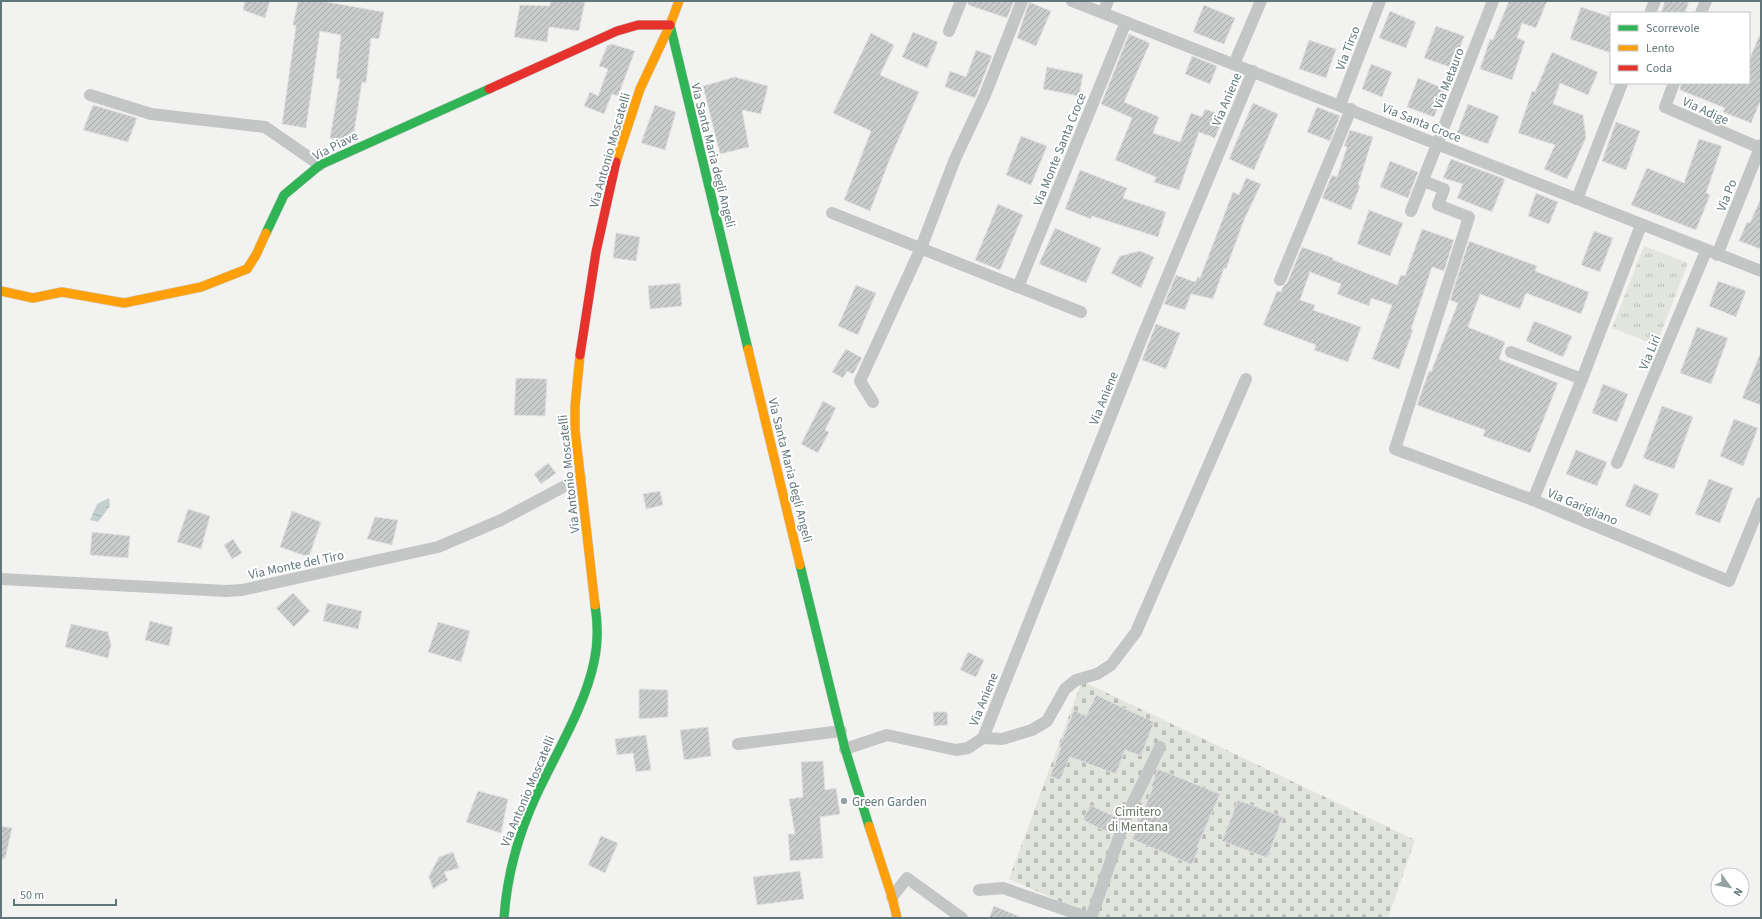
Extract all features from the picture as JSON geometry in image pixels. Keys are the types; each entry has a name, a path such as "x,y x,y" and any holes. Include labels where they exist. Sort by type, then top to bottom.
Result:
{"street":[{"name":"Via Antonio Moscatelli","path":"504,918 508,878 518,842 529,814 585,691 595,659 597,633 596,610 580,478 575,422 576,383 586,310 602,222 614,170 626,129 645,75 670,25 679,1"},
{"path":"949,31 961,1"},
{"path":"873,402 860,380 921,248 955,159 985,95 1022,1"},
{"name":"Via Santa Croce","path":"1072,1 1761,271"},
{"path":"1102,14 1108,1"},
{"path":"1234,64 1261,1"},
{"name":"Via Tirso","path":"1280,280 1345,107 1380,1"},
{"name":"Via Metauro","path":"1411,211 1493,1"},
{"path":"1650,12 1655,1"},
{"path":"1701,12 1706,1"},
{"name":"Via Monte Santa Croce","path":"1018,287 1126,22"},
{"name":"Via Piave","path":"1,291 33,298 62,292 124,303 201,287 231,276 247,269 256,255 284,195 320,165 618,31 638,25 670,25"},
{"name":"Via Santa Maria degli Angeli","path":"670,25 845,749 892,897 896,918"},
{"name":"Via Aniene","path":"845,749 887,735 956,750 968,748 983,738 1138,347 1253,71"},
{"path":"1577,199 1622,84"},
{"name":"Via Adige","path":"1674,84 1665,106 1760,147"},
{"path":"90,95 151,114 265,127 320,165"},
{"name":"Via Po","path":"1712,253 1760,147"},
{"path":"1422,181 1444,189 1438,205 1469,217 1395,449 1533,500"},
{"path":"832,213 1081,312"},
{"name":"Via Garigliano","path":"1641,225 1582,379 1533,500 1728,581 1761,503"},
{"name":"Via Liri","path":"1617,463 1712,253"},
{"path":"1511,352 1582,379"},
{"name":"Via Aniene","path":"983,738 1002,739 1032,730 1047,721 1065,689 1076,680 1097,674 1111,665 1128,643 1136,632 1246,379"},
{"name":"Via Monte del Tiro","path":"1,579 226,591 242,590 438,547 483,529 580,478"},
{"path":"738,744 841,731"},
{"path":"979,890 1003,888 1090,918 1126,817 1160,747"},
{"path":"892,897 907,878 962,918"}],"green space":[{"path":"1644,246 1688,263 1656,345 1612,328"},
{"name":"Cimitero di Mentana","path":"1082,681 1415,840 1388,918 1097,918 1009,879"}],"water":[{"path":"109,498 110,506 98,522 90,520 97,504"}],"building":[{"path":"245,1 270,1 265,18 243,10"},
{"path":"298,1 321,1 384,12 379,39 371,38 366,83 362,82 353,139 349,141 330,138 340,79 336,79 341,35 320,31 306,128 282,124 296,26 293,25"},
{"path":"551,1 585,1 579,31 549,27 547,42 514,37 520,5 549,6"},
{"path":"968,1 1014,1 1007,18 968,5"},
{"path":"1509,1 1547,1 1536,28 1522,23 1517,38 1525,41 1512,80 1480,69 1490,39 1493,40"},
{"path":"1665,1 1689,1 1685,12 1661,12"},
{"path":"1029,2 1051,11 1036,46 1017,38"},
{"path":"1204,5 1235,18 1224,44 1193,32"},
{"path":"1581,7 1610,17 1610,53 1570,39"},
{"path":"1390,11 1416,22 1406,48 1379,38"},
{"path":"1436,26 1464,36 1453,68 1424,58"},
{"path":"913,32 938,42 927,68 902,57"},
{"path":"1761,32 1761,100 1751,123 1723,112 1725,108 1680,90 1681,84 1750,84 1750,58"},
{"path":"871,33 894,45 880,75 919,92 889,161 870,211 844,200 871,131 833,113"},
{"path":"1129,34 1150,43 1124,102 1159,117 1153,133 1180,142 1191,113 1202,117 1205,109 1216,113 1213,120 1221,123 1215,138 1199,132 1179,190 1154,182 1156,177 1115,160 1132,118 1101,104"},
{"path":"1309,40 1336,49 1326,78 1299,69"},
{"path":"612,44 635,51 618,96 612,94 604,114 584,106 590,92 598,96 608,69 599,66 607,46"},
{"path":"976,50 992,56 975,98 945,87 950,71 966,77"},
{"path":"1552,52 1598,72 1588,95 1560,83 1553,104 1583,115 1586,138 1567,179 1544,169 1555,145 1518,133 1532,91 1535,92"},
{"path":"1192,56 1217,66 1210,84 1185,74"},
{"path":"1371,64 1392,72 1382,97 1362,89"},
{"path":"1047,67 1083,74 1079,96 1043,89"},
{"path":"735,77 768,86 761,114 742,110 749,147 720,154 703,86"},
{"path":"1418,78 1445,89 1434,117 1407,107"},
{"path":"1253,103 1278,114 1254,170 1229,159"},
{"path":"1468,104 1499,116 1488,144 1457,133"},
{"path":"93,105 137,118 128,142 83,130"},
{"path":"655,105 676,112 665,150 641,143"},
{"path":"1317,107 1340,116 1330,141 1307,132"},
{"path":"1616,122 1640,131 1626,170 1602,161"},
{"path":"1350,130 1373,137 1358,185 1360,186 1351,210 1322,198 1332,175 1337,177 1347,147 1344,146"},
{"path":"1021,136 1047,146 1031,185 1006,175"},
{"path":"1699,139 1722,146 1706,193 1710,195 1696,230 1631,205 1647,168 1684,183"},
{"path":"1451,159 1505,179 1492,212 1457,198 1463,184 1443,178"},
{"path":"1390,161 1418,172 1408,198 1380,187"},
{"path":"1080,170 1127,188 1123,198 1166,212 1158,237 1092,216 1091,219 1065,209"},
{"path":"1246,178 1261,184 1244,220 1213,299 1191,294 1185,310 1164,304 1176,275 1195,282 1198,277 1200,278 1233,192 1239,195"},
{"path":"1536,193 1558,202 1549,224 1528,216"},
{"path":"1761,198 1761,249 1739,241 1747,222 1750,223"},
{"path":"998,204 1023,215 1000,270 975,260"},
{"path":"1369,210 1403,223 1390,256 1357,244"},
{"path":"1055,228 1101,248 1086,283 1039,264"},
{"path":"1422,229 1454,240 1444,271 1432,267 1411,329 1413,330 1399,369 1372,359 1392,305 1371,298 1369,306 1337,294 1341,284 1310,272 1300,300 1315,305 1313,310 1361,327 1348,362 1314,350 1316,345 1263,325 1277,291 1281,292 1287,283 1302,247 1333,258 1333,260 1397,285 1401,275 1405,276"},
{"path":"1594,231 1613,238 1600,272 1581,265"},
{"path":"616,233 640,237 636,261 613,258"},
{"path":"1469,241 1537,266 1535,271 1589,292 1581,314 1526,293 1520,309 1480,294 1468,327 1505,342 1499,359 1558,383 1530,453 1483,436 1485,430 1417,405 1429,371 1431,372 1458,303 1450,300"},
{"path":"1140,251 1154,257 1141,288 1111,273 1120,256"},
{"path":"1718,281 1746,291 1736,317 1709,306"},
{"path":"680,283 682,306 650,309 648,286"},
{"path":"856,285 876,293 858,335 838,326"},
{"path":"1534,321 1572,336 1563,357 1526,341"},
{"path":"1156,324 1180,333 1166,369 1142,360"},
{"path":"1697,327 1728,338 1711,384 1680,373"},
{"path":"846,349 862,358 853,374 847,371 843,378 832,372"},
{"path":"1761,352 1761,405 1742,398"},
{"path":"516,378 547,379 545,416 514,415"},
{"path":"1603,384 1628,394 1617,422 1592,413"},
{"path":"823,401 836,408 825,430 829,432 818,453 801,444"},
{"path":"1662,406 1693,417 1674,469 1643,458"},
{"path":"1734,419 1758,428 1743,466 1720,456"},
{"path":"1576,450 1607,462 1597,486 1566,474"},
{"path":"548,463 556,473 541,484 534,474"},
{"path":"1709,479 1733,488 1720,523 1695,514"},
{"path":"1634,484 1659,494 1650,516 1625,506"},
{"path":"660,491 663,505 646,509 643,494"},
{"path":"188,509 210,516 201,549 177,542"},
{"path":"292,511 321,522 309,557 280,547"},
{"path":"375,517 398,520 392,545 367,539"},
{"path":"92,532 130,536 128,558 90,555"},
{"path":"233,539 242,553 232,559 224,545"},
{"path":"293,593 310,611 294,627 276,608"},
{"path":"327,603 362,611 358,629 323,621"},
{"path":"150,621 173,627 169,646 145,640"},
{"path":"438,622 470,631 461,662 428,652"},
{"path":"71,624 108,632 111,645 108,658 65,647"},
{"path":"968,652 984,660 976,677 960,670"},
{"path":"639,689 668,690 668,717 639,719"},
{"path":"1096,695 1154,722 1141,756 1125,750 1116,774 1070,757 1060,780 1050,776 1061,748 1059,747 1074,710 1086,716"},
{"path":"933,712 947,712 948,725 934,726"},
{"path":"708,727 711,756 684,760 680,730"},
{"path":"646,735 651,770 636,772 633,753 617,755 615,739"},
{"path":"823,761 825,790 836,788 840,814 820,817 823,858 790,861 788,834 795,834 789,799 803,797 801,762"},
{"path":"1158,769 1220,794 1197,847 1199,847 1192,865 1132,839 1153,787 1151,787"},
{"path":"478,791 508,799 501,833 466,822"},
{"path":"1238,800 1283,817 1267,858 1222,841"},
{"path":"1090,805 1118,818 1111,834 1083,820"},
{"path":"1,826 12,828 5,859 1,858"},
{"path":"601,836 618,843 605,873 588,865"},
{"path":"453,852 459,868 444,872 448,880 433,889 429,877 428,878 439,857"},
{"path":"800,871 804,899 757,905 753,877"},
{"path":"994,906 1023,918 989,918"}],"traffic: fast":[{"path":"670,25 748,349"},
{"path":"266,233 284,195 320,165 489,89"},
{"path":"800,565 845,749 869,826"},
{"path":"504,918 505,902 514,856 524,825 536,796 577,713 590,679 597,641 597,619 595,605"}],"traffic: slow":[{"path":"616,162 640,89 670,25 679,1"},
{"path":"1,291 33,298 62,292 124,303 201,287 247,269 256,255 266,233"},
{"path":"748,349 800,565"},
{"path":"580,355 575,406 575,430 595,605"},
{"path":"869,826 892,897 897,918"}],"traffic: jam":[{"path":"489,89 617,31 638,25 670,25"},
{"path":"580,355 596,252 616,162"}],"place":[{"name":"Green Garden","path":"844,801"}]}
